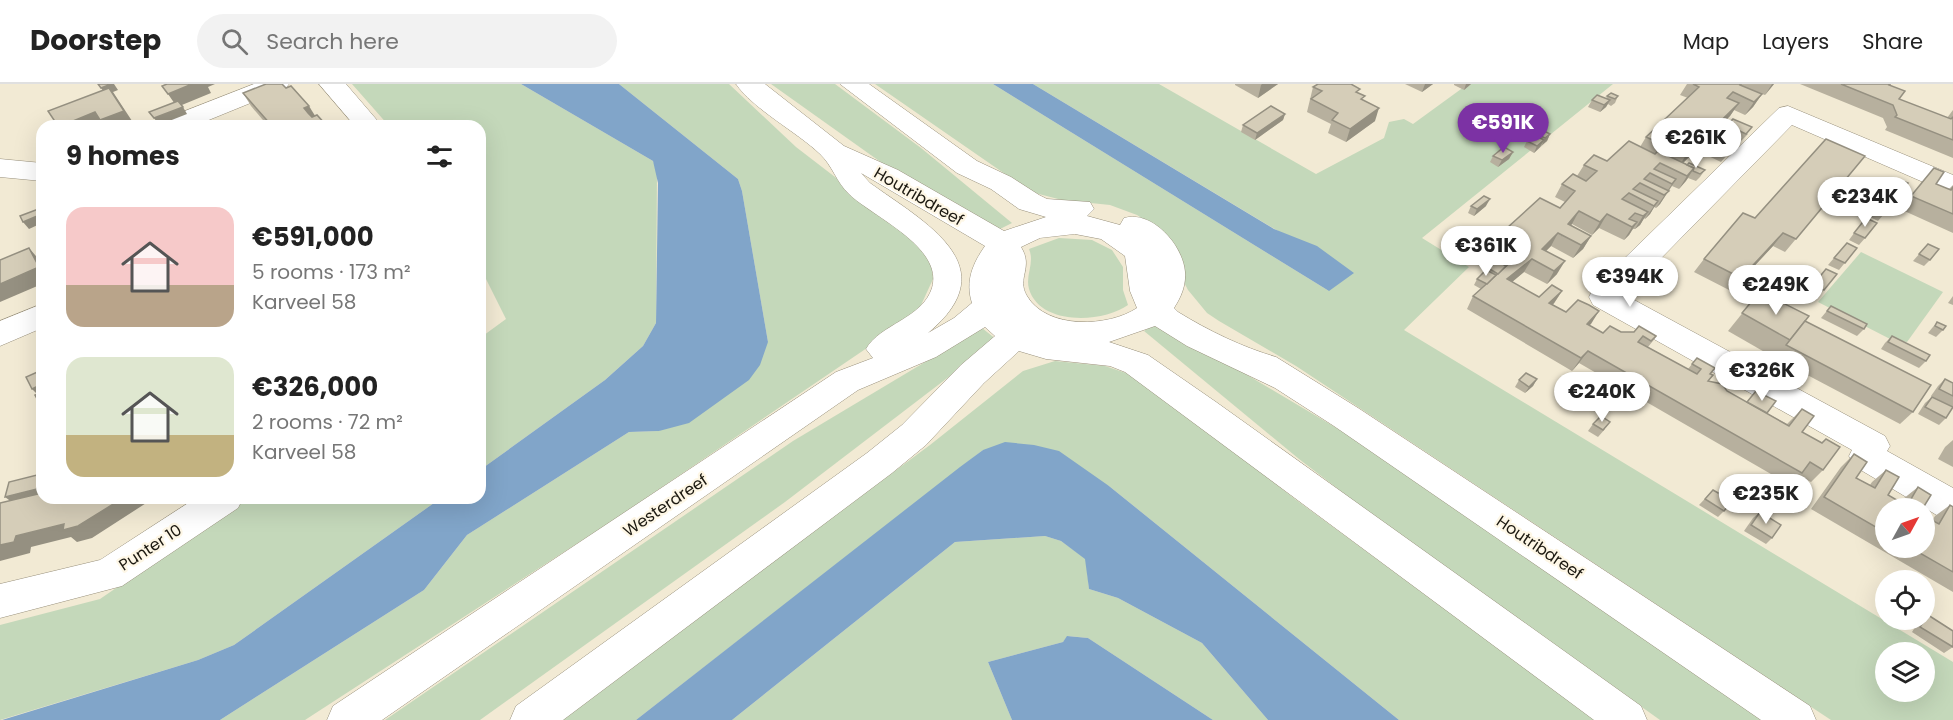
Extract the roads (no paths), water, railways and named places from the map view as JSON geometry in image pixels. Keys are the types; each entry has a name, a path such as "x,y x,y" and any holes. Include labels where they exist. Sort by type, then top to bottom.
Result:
{"main road":[{"path":"186,120 276,84"},
{"path":"332,84 364,120"},
{"name":"Houtribdreef","path":"748,84 833,151 965,238 982,252 996,254"},
{"path":"853,84 967,167 980,184 1008,207 1100,228 1130,244 1143,260 1145,296 1162,300"},
{"path":"1953,186 1788,114 1604,297 1873,446 1866,456 1953,506"},
{"path":"833,151 858,187 922,234 937,248 948,275 944,294 930,314 920,324 883,348 847,381"},
{"path":"0,168 36,171"},
{"path":"1053,218 1025,233 996,254 984,279 987,304 998,321 1075,352 1102,342 1134,323 1162,300"},
{"path":"530,720 842,492 944,407 987,385 1030,353 1037,337 1028,316 1014,301 1008,288 1014,263 1012,255 996,254"},
{"name":"Houtribdreef","path":"1162,300 1213,345 1282,378 1346,417 1796,720"},
{"name":"Westerdreef","path":"346,720 847,381 898,363 970,322 987,304"},
{"path":"0,334 36,318"},
{"path":"1102,342 1210,414 1433,581 1627,720"},
{"name":"Punter 10","path":"0,601 109,574 216,504"}],"water":[{"path":"521,84 619,84 738,179 768,342 760,365 749,380 689,423 659,431 629,432 467,535 424,590 220,720 2,720 198,660 234,645 433,504 486,504 486,466 605,380 643,346 656,323 658,183 653,161"},
{"path":"993,84 1033,84 1274,229 1317,246 1354,273 1329,291"},
{"path":"1005,442 1034,445 1059,451 1109,486 1399,720 1268,720 1202,643 1118,598 1089,589 1085,559 1061,541 1045,536 955,542 732,720 636,720 960,467 983,450"},
{"path":"1067,636 1088,638 1213,720 1012,720 988,662 1063,642"}]}
